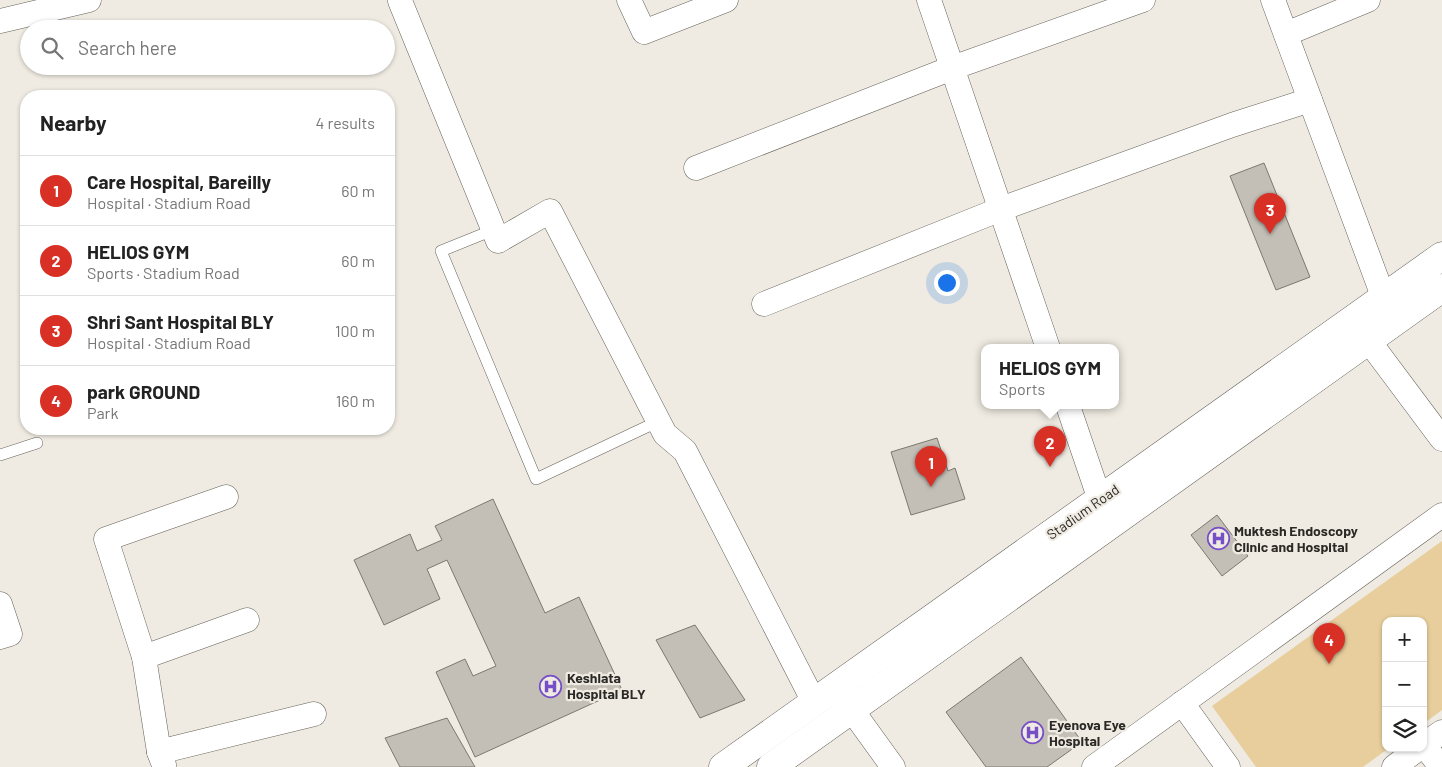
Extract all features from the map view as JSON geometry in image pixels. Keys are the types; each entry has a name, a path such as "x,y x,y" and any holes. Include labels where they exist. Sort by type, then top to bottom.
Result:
{"main road":[{"name":"Stadium Road","path":"771,767 852,710 1363,328 1384,298 1442,256"},
{"name":"Stadium Road","path":"723,767 1100,500 1363,328 1393,323 1442,288"}],"street":[{"path":"0,21 89,0"},
{"path":"629,0 644,32 726,0"},
{"path":"929,0 1047,344"},
{"path":"696,168 952,68 1143,0"},
{"path":"1273,0 1393,323"},
{"path":"1286,34 1368,0"},
{"path":"400,1 498,241 550,211 665,434 685,451 814,702"},
{"path":"764,304 1000,209 1232,125 1310,100"},
{"path":"1363,328 1442,439"},
{"path":"1069,409 1100,500"},
{"path":"226,497 106,539 144,657 161,759 314,714"},
{"path":"1109,763 1182,703 1442,515"},
{"path":"0,604 10,634 0,637"},
{"path":"144,657 247,620"},
{"path":"836,687 893,767"},
{"path":"1182,703 1228,767"},
{"path":"1427,742 1442,767"},
{"path":"1394,767 1414,752"}],"lane":[{"path":"493,230 442,251 536,479 659,421"},
{"path":"0,455 37,443"}],"shaded area":[{"path":"1442,541 1442,710 1427,721 1427,617 1382,617 1382,752 1384,752 1363,767 1256,767 1212,706"}],"building":[{"path":"1264,163 1310,277 1276,290 1230,176"},
{"path":"937,438 948,471 955,468 965,499 911,515 891,452"},
{"path":"493,499 545,613 579,597 622,690 475,757 436,672 465,659 473,676 496,666 447,560 427,569 440,599 384,625 354,560 410,534 417,551 442,540 435,526"},
{"path":"1217,515 1248,556 1222,576 1191,535"},
{"path":"695,625 745,700 700,718 656,640"},
{"path":"1021,657 1082,742 1047,767 986,767 946,712"},
{"path":"447,718 475,767 400,767 385,738"}],"place":[{"name":"Shri Sant Hospital BLY","path":"1270,234"},
{"name":"HELIOS GYM","path":"1050,467"},
{"name":"Care Hospital, Bareilly","path":"931,487"},
{"name":"Muktesh Endoscopy Clinic and Hospital","path":"1218,539"},
{"name":"park GROUND","path":"1329,664"},
{"name":"Keshlata Hospital BLY","path":"551,686"},
{"name":"Eyenova Eye Hospital","path":"1033,733"}]}
